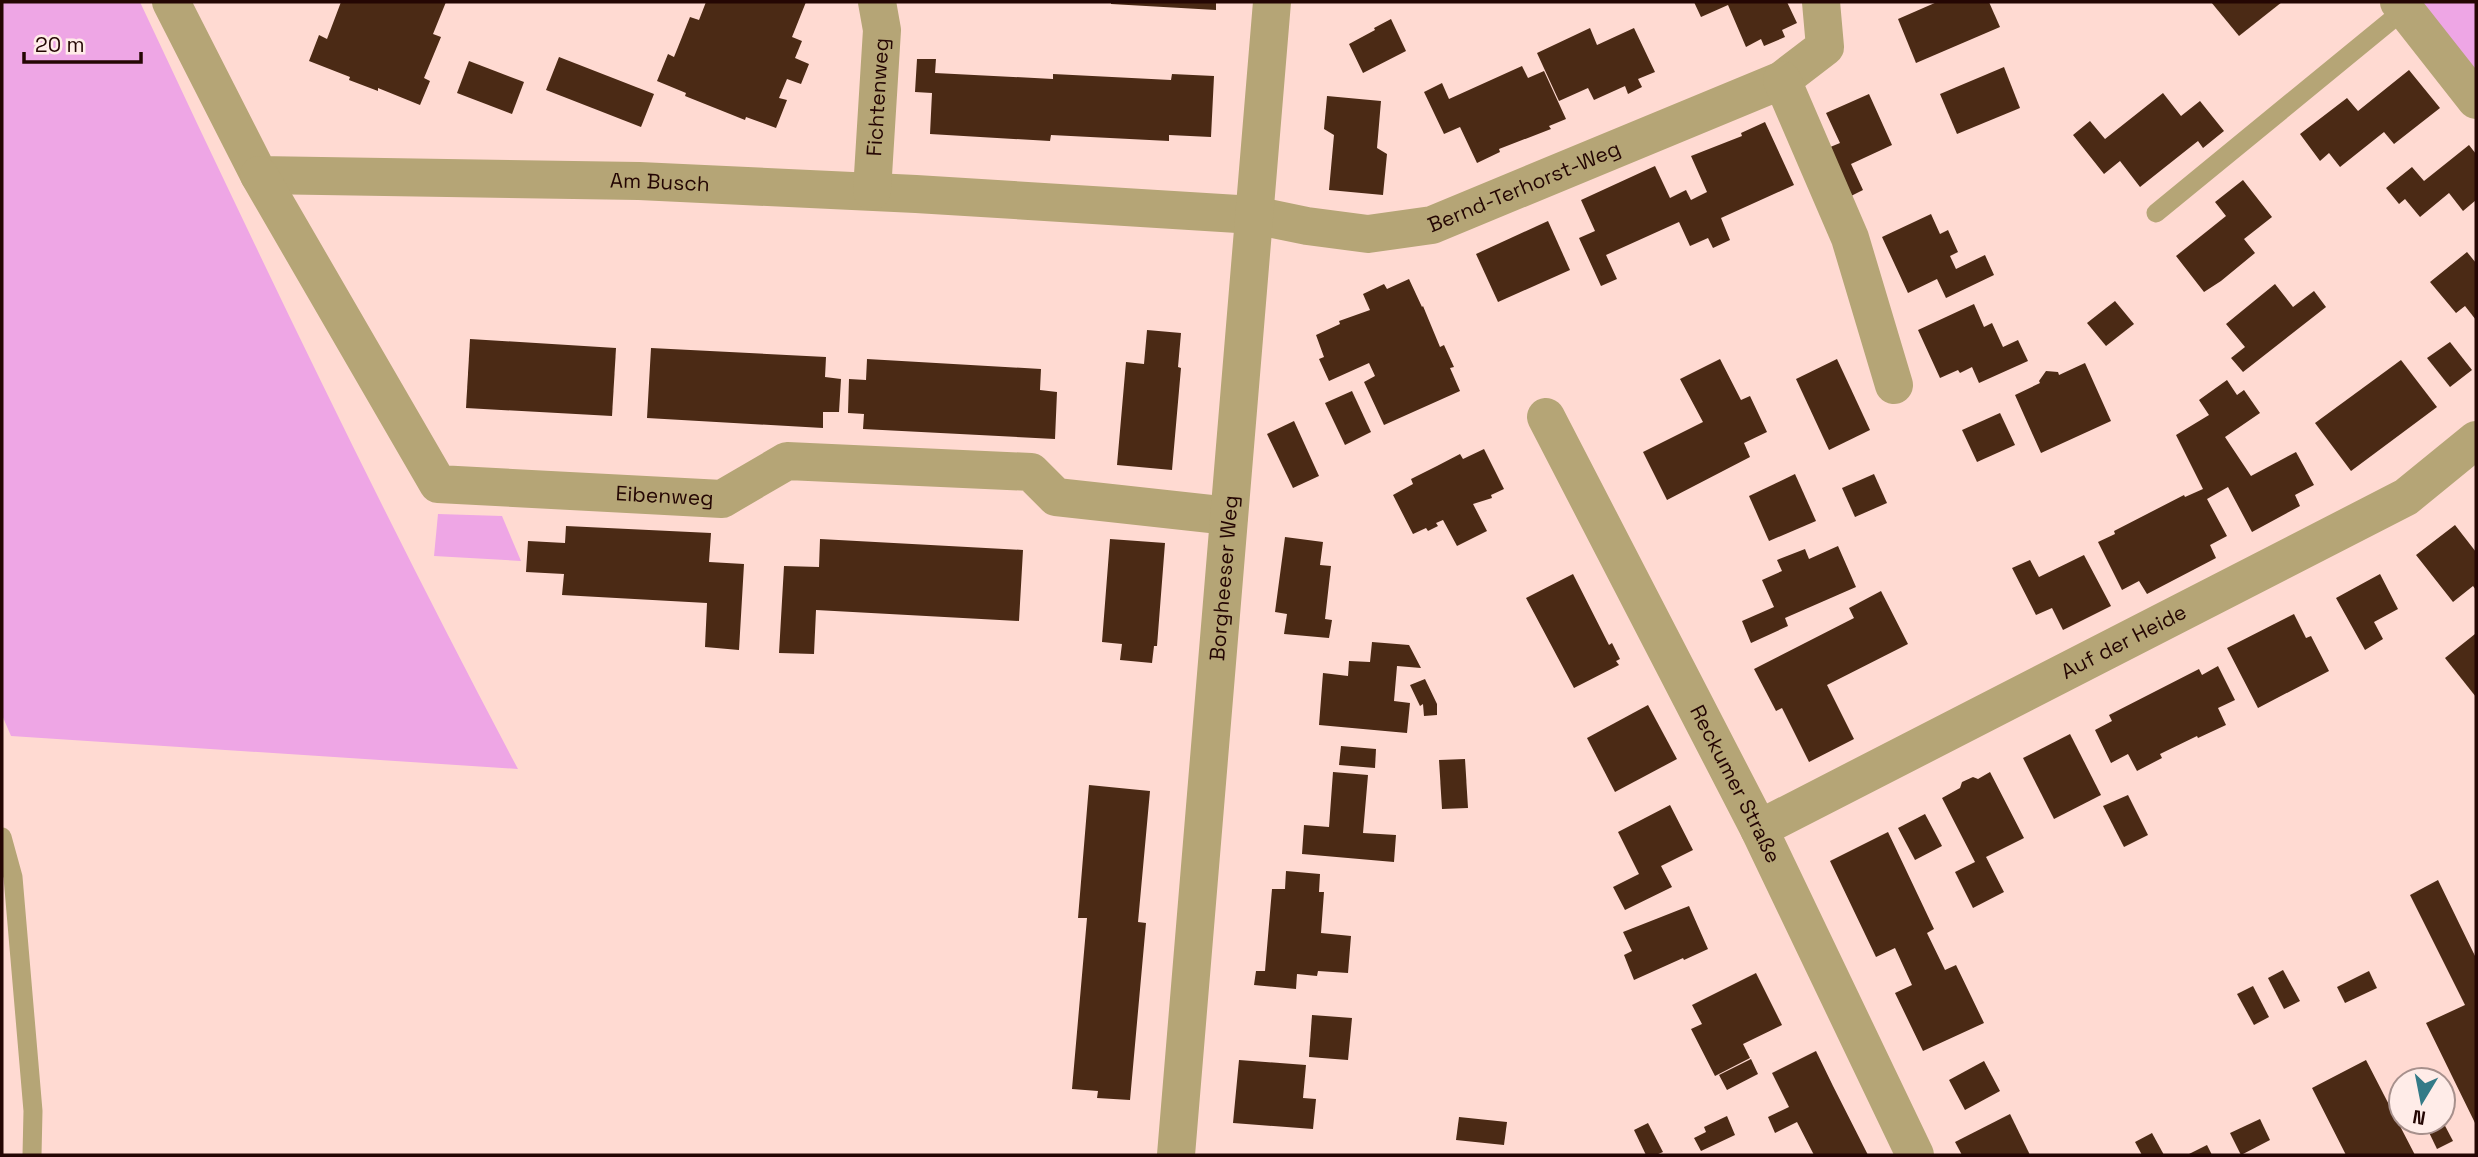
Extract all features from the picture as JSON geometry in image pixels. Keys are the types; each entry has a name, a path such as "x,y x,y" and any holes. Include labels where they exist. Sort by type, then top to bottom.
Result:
{"street":[{"path":"171,2 259,175"},
{"name":"Fichtenweg","path":"872,191 882,30 877,2"},
{"name":"Borgheeser Weg","path":"1176,1155 1272,2"},
{"name":"Bernd-Terhorst-Weg","path":"1254,215 1307,226 1368,234 1432,225 1782,80 1825,47 1821,2"},
{"path":"2402,5 2476,100"},
{"path":"1782,80 1850,238 1894,385"},
{"name":"Am Busch","path":"259,175 639,181 872,191 1254,215"},
{"name":"Eibenweg","path":"259,175 438,484 722,499 788,461 1031,472 1056,497 1229,516"},
{"name":"Reckumer Straße","path":"1546,417 1759,829 1915,1155"},
{"name":"Auf der Heide","path":"1759,829 2406,497 2476,440"}],"lane":[{"path":"2156,213 2402,5"},
{"path":"2,837 13,877 33,1111 32,1155"}],"shaded area":[{"path":"2,2 140,2 324,388 518,769 11,736 2,715"},
{"path":"2412,2 2476,2 2476,82"},
{"path":"438,514 502,516 521,561 434,556"}],"building":[{"path":"341,2 446,2 433,34 441,37 424,78 430,81 420,105 349,80 350,77 309,61 319,35 327,39"},
{"path":"706,2 806,2 792,37 802,41 795,58 809,64 801,84 787,79 779,98 787,100 776,128 746,117 745,120 685,96 686,93 657,81 668,54 674,57 690,17 699,20"},
{"path":"1216,2 1216,10 1111,4"},
{"path":"1694,2 1787,2 1797,23 1782,30 1785,37 1764,46 1761,39 1746,47 1728,5 1701,17"},
{"path":"1937,2 1989,2 2000,27 1916,63 1898,19"},
{"path":"2211,2 2282,2 2239,36"},
{"path":"1391,19 1406,51 1363,73 1349,44"},
{"path":"1590,28 1597,45 1634,28 1655,72 1638,79 1642,87 1628,94 1625,86 1594,100 1588,88 1559,101 1537,53"},
{"path":"559,57 654,94 641,127 546,90"},
{"path":"917,59 936,59 935,73 1053,79 1053,74 1171,80 1172,74 1214,76 1211,137 1169,135 1169,141 1051,135 1050,141 930,134 932,93 915,92"},
{"path":"469,61 524,82 512,114 457,93"},
{"path":"1522,66 1528,78 1544,71 1566,119 1549,126 1551,129 1499,149 1500,152 1477,163 1460,127 1444,134 1424,92 1442,83 1449,99"},
{"path":"2004,67 2020,108 1957,134 1940,94"},
{"path":"2409,70 2440,108 2394,144 2384,132 2340,167 2329,153 2320,161 2300,134 2347,98 2358,111"},
{"path":"2163,93 2181,116 2200,101 2224,131 2203,148 2198,141 2140,187 2120,161 2104,174 2073,135 2090,121 2105,139"},
{"path":"1869,94 1892,145 1851,164 1863,190 1845,199 1823,150 1840,143 1826,113"},
{"path":"1327,96 1381,101 1377,148 1387,154 1383,195 1329,190 1334,135 1324,129"},
{"path":"1765,122 1794,185 1721,218 1730,240 1713,248 1708,238 1690,246 1679,222 1606,255 1617,279 1601,286 1579,238 1595,231 1581,200 1655,166 1670,198 1686,190 1691,200 1707,192 1691,156 1742,136 1741,133"},
{"path":"2469,145 2476,154 2476,200 2463,211 2449,193 2420,217 2405,199 2399,204 2386,188 2412,167 2424,181"},
{"path":"2243,180 2272,217 2244,239 2255,253 2204,292 2176,256 2226,216 2215,202"},
{"path":"1931,214 1940,234 1948,230 1958,252 1950,256 1956,269 1985,255 1994,275 1946,298 1937,279 1908,293 1882,237"},
{"path":"1548,221 1570,270 1498,302 1476,254"},
{"path":"2467,252 2476,263 2476,320 2465,306 2456,313 2430,282"},
{"path":"1409,279 1440,347 1444,345 1454,367 1450,368 1460,391 1384,425 1364,382 1375,376 1369,363 1329,381 1319,359 1324,357 1316,335 1340,324 1339,321 1370,310 1363,294 1384,284 1387,289"},
{"path":"2275,284 2293,307 2314,291 2326,307 2243,372 2231,358 2245,347 2226,324"},
{"path":"2115,301 2134,324 2106,346 2087,323"},
{"path":"1974,304 1984,327 1992,323 2003,347 2018,340 2028,361 1979,383 1972,367 1940,378 1918,330"},
{"path":"1147,330 1181,333 1178,367 1181,368 1172,470 1117,465 1126,362 1144,364"},
{"path":"470,339 616,348 612,416 466,408"},
{"path":"2450,342 2472,370 2450,387 2427,358"},
{"path":"651,348 826,357 825,377 841,379 839,412 823,412 823,428 647,418"},
{"path":"867,359 1041,369 1040,390 1057,392 1055,439 863,429 864,414 848,413 849,379 866,380"},
{"path":"1720,359 1741,400 1750,396 1767,432 1744,443 1750,457 1667,500 1643,452 1703,422 1680,379"},
{"path":"1837,359 1870,430 1829,450 1796,379"},
{"path":"2401,360 2437,407 2351,471 2315,423"},
{"path":"2085,363 2111,421 2041,453 2015,395 2040,383 2046,371 2058,372 2059,375"},
{"path":"2227,380 2237,395 2244,390 2260,413 2225,437 2251,476 2296,452 2314,485 2295,495 2300,506 2252,532 2228,487 2207,499 2227,536 2210,545 2216,558 2147,594 2139,581 2122,590 2098,542 2184,495 2185,497 2203,489 2176,435 2209,415 2199,400"},
{"path":"1352,391 1371,432 1345,445 1325,403"},
{"path":"2000,413 2015,445 1977,462 1962,430"},
{"path":"1294,421 1319,476 1293,488 1267,434"},
{"path":"1484,449 1504,489 1491,495 1492,498 1473,504 1487,531 1457,546 1443,520 1428,531 1426,528 1413,534 1393,495 1413,484 1411,479 1460,454 1463,459"},
{"path":"1795,474 1816,521 1769,541 1749,496"},
{"path":"1874,474 1887,503 1855,517 1842,488"},
{"path":"2455,525 2476,552 2476,590 2473,586 2453,602 2416,555"},
{"path":"566,526 711,533 709,562 744,564 739,650 705,647 707,603 562,595 564,574 526,572 528,541 565,543"},
{"path":"1285,537 1323,542 1320,565 1331,566 1325,619 1332,620 1329,638 1284,634 1287,614 1275,612"},
{"path":"820,539 1023,550 1019,621 816,610 814,654 779,653 784,566 819,567"},
{"path":"1110,539 1165,543 1157,646 1154,646 1152,663 1120,660 1122,644 1102,642"},
{"path":"1838,546 1856,587 1785,618 1788,626 1751,643 1742,621 1774,607 1762,580 1782,571 1777,560 1805,549 1809,559"},
{"path":"2084,555 2111,606 2063,630 2052,608 2036,615 2012,568 2030,560 2039,577"},
{"path":"1573,574 1609,645 1612,643 1620,659 1616,661 1619,665 1574,688 1526,598"},
{"path":"2380,574 2398,609 2374,622 2383,639 2365,650 2336,598"},
{"path":"1881,591 1908,644 1827,685 1854,739 1809,762 1782,708 1776,711 1754,669 1854,618 1849,608"},
{"path":"2294,614 2306,638 2311,636 2329,671 2258,708 2227,648"},
{"path":"2476,635 2476,697 2445,658"},
{"path":"1372,642 1409,645 1421,668 1397,666 1394,701 1410,703 1407,733 1319,725 1323,673 1348,676 1349,661 1370,662"},
{"path":"2218,666 2235,700 2218,708 2226,725 2160,754 2162,758 2137,771 2128,754 2111,763 2095,730 2112,721 2109,715 2199,669 2202,675"},
{"path":"1425,679 1437,704 1437,715 1424,716 1423,704 1420,706 1410,685"},
{"path":"1648,705 1677,759 1615,792 1587,738"},
{"path":"2070,734 2101,795 2054,819 2023,758"},
{"path":"1341,746 1376,749 1375,768 1339,765"},
{"path":"1465,759 1468,808 1442,809 1439,760"},
{"path":"1333,772 1368,775 1363,833 1396,835 1394,862 1302,854 1304,825 1329,827"},
{"path":"1990,772 2024,838 1986,857 2004,892 1973,908 1955,872 1975,862 1942,798 1960,788 1962,782 1973,777 1978,779"},
{"path":"1089,785 1150,791 1138,922 1146,923 1130,1100 1097,1098 1098,1091 1072,1089 1087,918 1078,918"},
{"path":"2128,795 2148,835 2124,847 2103,806"},
{"path":"1670,805 1693,850 1661,866 1672,887 1625,910 1613,887 1639,874 1618,832"},
{"path":"1925,814 1942,846 1915,860 1898,828"},
{"path":"1888,832 1934,929 1927,933 1945,970 1956,965 1984,1023 1923,1051 1895,993 1912,985 1895,948 1876,957 1830,861"},
{"path":"1286,871 1320,874 1319,892 1324,892 1321,933 1351,936 1348,973 1318,971 1317,976 1297,974 1296,989 1254,985 1256,971 1265,971 1272,889 1285,889"},
{"path":"2438,880 2476,958 2476,1125 2457,1086 2457,1066 2447,1066 2426,1023 2465,1005 2410,895"},
{"path":"1689,906 1708,949 1634,980 1624,955 1632,951 1623,932"},
{"path":"2283,970 2300,1001 2284,1009 2268,978"},
{"path":"2369,971 2377,988 2345,1003 2337,987"},
{"path":"1756,973 1782,1025 1743,1044 1750,1058 1715,1076 1691,1029 1702,1024 1692,1005"},
{"path":"2253,986 2269,1017 2254,1025 2237,994"},
{"path":"1312,1015 1352,1018 1348,1060 1309,1057"},
{"path":"1816,1051 1868,1155 1814,1155 1797,1122 1775,1133 1768,1117 1789,1107 1772,1073"},
{"path":"1751,1059 1758,1074 1727,1090 1719,1075"},
{"path":"1239,1060 1306,1065 1303,1098 1316,1099 1313,1129 1233,1123"},
{"path":"2366,1060 2387,1101 2387,1136 2405,1136 2415,1155 2346,1155 2312,1088"},
{"path":"1984,1061 2000,1091 1965,1110 1949,1080"},
{"path":"2010,1114 2030,1155 1962,1155 1955,1142"},
{"path":"1727,1116 1735,1135 1701,1151 1694,1138 1706,1132 1704,1127"},
{"path":"1459,1117 1507,1122 1504,1145 1456,1140"},
{"path":"2260,1119 2270,1140 2241,1155 2230,1133"},
{"path":"1648,1123 1663,1152 1656,1155 1646,1155 1634,1130"},
{"path":"2152,1133 2164,1155 2142,1155 2135,1142"},
{"path":"2431,1136 2450,1136 2453,1141 2437,1149"},
{"path":"2207,1145 2212,1155 2187,1155"}]}
